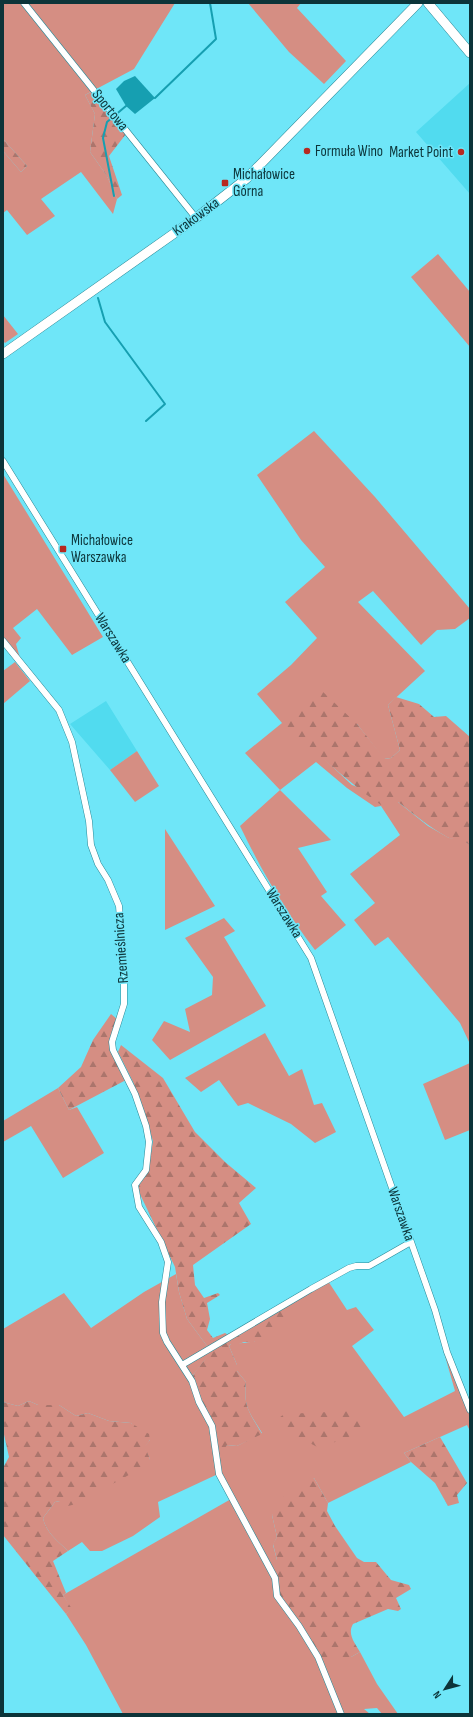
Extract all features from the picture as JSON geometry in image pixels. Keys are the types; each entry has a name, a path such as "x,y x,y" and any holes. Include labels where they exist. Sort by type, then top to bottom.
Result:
{"main road":[{"name":"Krakowska","path":"3,354 196,218 252,174 418,3"},
{"path":"428,3 470,53"}],"street":[{"name":"Sportowa","path":"24,3 196,218"},
{"name":"Warszawka","path":"3,461 307,952 435,1310 447,1352 470,1410"},
{"name":"Rzemieślnicza","path":"3,642 59,710 72,742 89,821 91,845 98,864 108,880 119,906 124,973 124,1004 112,1042 113,1050 135,1094 146,1126 149,1142 146,1170 135,1185 139,1207 161,1242 168,1262 162,1302 163,1333 167,1342 192,1381 199,1402 212,1426 218,1474 276,1578 277,1596 299,1626 318,1657 341,1714"},
{"path":"182,1365 349,1268 356,1266 369,1266 411,1242"}],"shaded area":[{"path":"135,76 155,98 135,114 126,106 116,89 124,81"},
{"path":"470,83 470,194 416,132"},
{"path":"106,701 137,751 110,770 70,724"}],"green space":[{"path":"3,3 175,3 134,69 85,95 95,114 90,152 107,176 117,199 113,214 81,172 41,199 55,216 27,235 7,210 3,213 3,151 21,172 27,166 3,139"},
{"path":"248,3 301,3 297,8 346,61 324,84 289,52"},
{"path":"91,92 126,134 109,156 122,195 117,199 107,176 90,152 95,114 85,95"},
{"path":"3,139 27,166 21,172 3,151"},
{"path":"438,254 470,292 470,347 411,277"},
{"path":"3,315 18,334 5,343 3,341"},
{"path":"314,431 375,497 470,609 470,618 455,629 437,630 421,645 373,591 358,602 425,671 388,705 400,750 391,758 384,759 357,724 321,756 352,785 398,802 428,826 449,838 462,839 470,845 470,1044 460,1023 388,937 375,946 354,920 375,903 350,874 400,835 381,806 375,807 347,788 316,762 280,790 245,753 282,723 257,694 291,665 317,638 285,602 325,567 301,540 257,475"},
{"path":"3,474 103,637 72,655 37,609 13,628 21,638 16,644 20,658 3,636"},
{"path":"15,662 30,681 3,704 3,671"},
{"path":"322,691 357,724 385,759 391,758 400,750 388,705 396,697 419,704 434,717 446,716 470,737 470,845 440,833 398,802 381,805 343,776 282,723"},
{"path":"137,751 159,786 135,802 110,770"},
{"path":"280,790 331,840 298,848 327,892 321,896 346,925 315,950 274,890 240,826"},
{"path":"165,829 215,906 165,930"},
{"path":"224,918 235,931 224,937 266,1006 170,1060 152,1040 164,1021 190,1032 185,1009 212,995 213,977 185,938"},
{"path":"111,1014 117,1019 110,1049 126,1080 69,1110 58,1088 81,1067 93,1040"},
{"path":"265,1033 289,1076 302,1069 314,1105 322,1103 336,1132 315,1143 291,1124 248,1103 238,1106 219,1080 201,1092 185,1078"},
{"path":"121,1045 163,1078 195,1132 225,1162 256,1188 239,1203 251,1224 193,1265 195,1285 204,1298 218,1293 220,1295 207,1303 210,1319 207,1330 213,1338 225,1333 231,1337 287,1306 291,1312 263,1338 254,1342 231,1344 229,1346 237,1365 237,1371 246,1382 245,1391 248,1410 262,1434 237,1446 227,1445 225,1448 227,1454 220,1459 215,1447 212,1426 191,1381 210,1350 187,1319 179,1292 175,1267 137,1188 148,1172 153,1141 133,1082 118,1052"},
{"path":"470,1063 470,1130 445,1140 423,1084"},
{"path":"58,1088 69,1110 77,1107 104,1153 63,1178 31,1126 3,1142 3,1121"},
{"path":"176,1274 179,1292 187,1319 210,1350 208,1356 193,1375 225,1447 227,1445 237,1446 262,1433 248,1409 245,1391 246,1382 237,1371 237,1365 229,1346 231,1344 254,1342 287,1306 328,1281 347,1310 356,1307 374,1330 352,1346 404,1417 455,1391 441,1342 470,1416 470,1431 467,1425 404,1453 411,1462 328,1503 314,1478 272,1515 277,1537 273,1545 277,1560 318,1657 351,1657 360,1652 377,1684 398,1714 382,1714 377,1708 364,1709 370,1714 123,1714 86,1645 66,1614 71,1609 63,1595 231,1499 218,1474 158,1502 160,1517 133,1536 102,1551 90,1551 82,1542 68,1551 56,1540 47,1528 43,1518 55,1502 150,1459 144,1447 150,1440 131,1423 109,1421 88,1413 76,1416 59,1405 38,1405 29,1401 18,1406 3,1402 3,1329 64,1293 91,1328 144,1292"},
{"path":"29,1401 38,1405 59,1405 76,1416 88,1413 109,1421 131,1423 149,1434 150,1440 145,1447 150,1459 147,1465 76,1504 68,1506 60,1501 55,1502 43,1518 47,1528 56,1540 68,1551 53,1561 66,1593 63,1595 72,1609 66,1614 3,1535 3,1468 9,1457 3,1430 3,1402 18,1406"},
{"path":"351,1411 375,1424 375,1427 319,1448 306,1441 295,1445 289,1429 285,1429 279,1421 279,1418 284,1414"},
{"path":"440,1437 467,1483 457,1495 459,1503 448,1506 435,1483 411,1462 404,1453"},
{"path":"314,1478 328,1503 327,1511 335,1526 357,1558 364,1562 376,1562 391,1580 409,1585 411,1589 396,1598 401,1609 398,1611 388,1609 353,1624 351,1628 351,1635 360,1652 351,1657 318,1657 277,1596 273,1563 277,1560 273,1544 277,1537 272,1515 279,1499 291,1493 296,1493 301,1483"}],"waterway":[{"path":"155,98 216,39 210,3"},
{"path":"114,196 103,138 107,122 126,106"},
{"path":"98,298 105,322 165,404 146,421"}],"place":[{"name":"Formuła Wino","path":"307,151"},
{"name":"Market Point","path":"461,152"},
{"name":"Michałowice Górna","path":"225,183"},
{"name":"Michałowice Warszawka","path":"63,549"}]}
